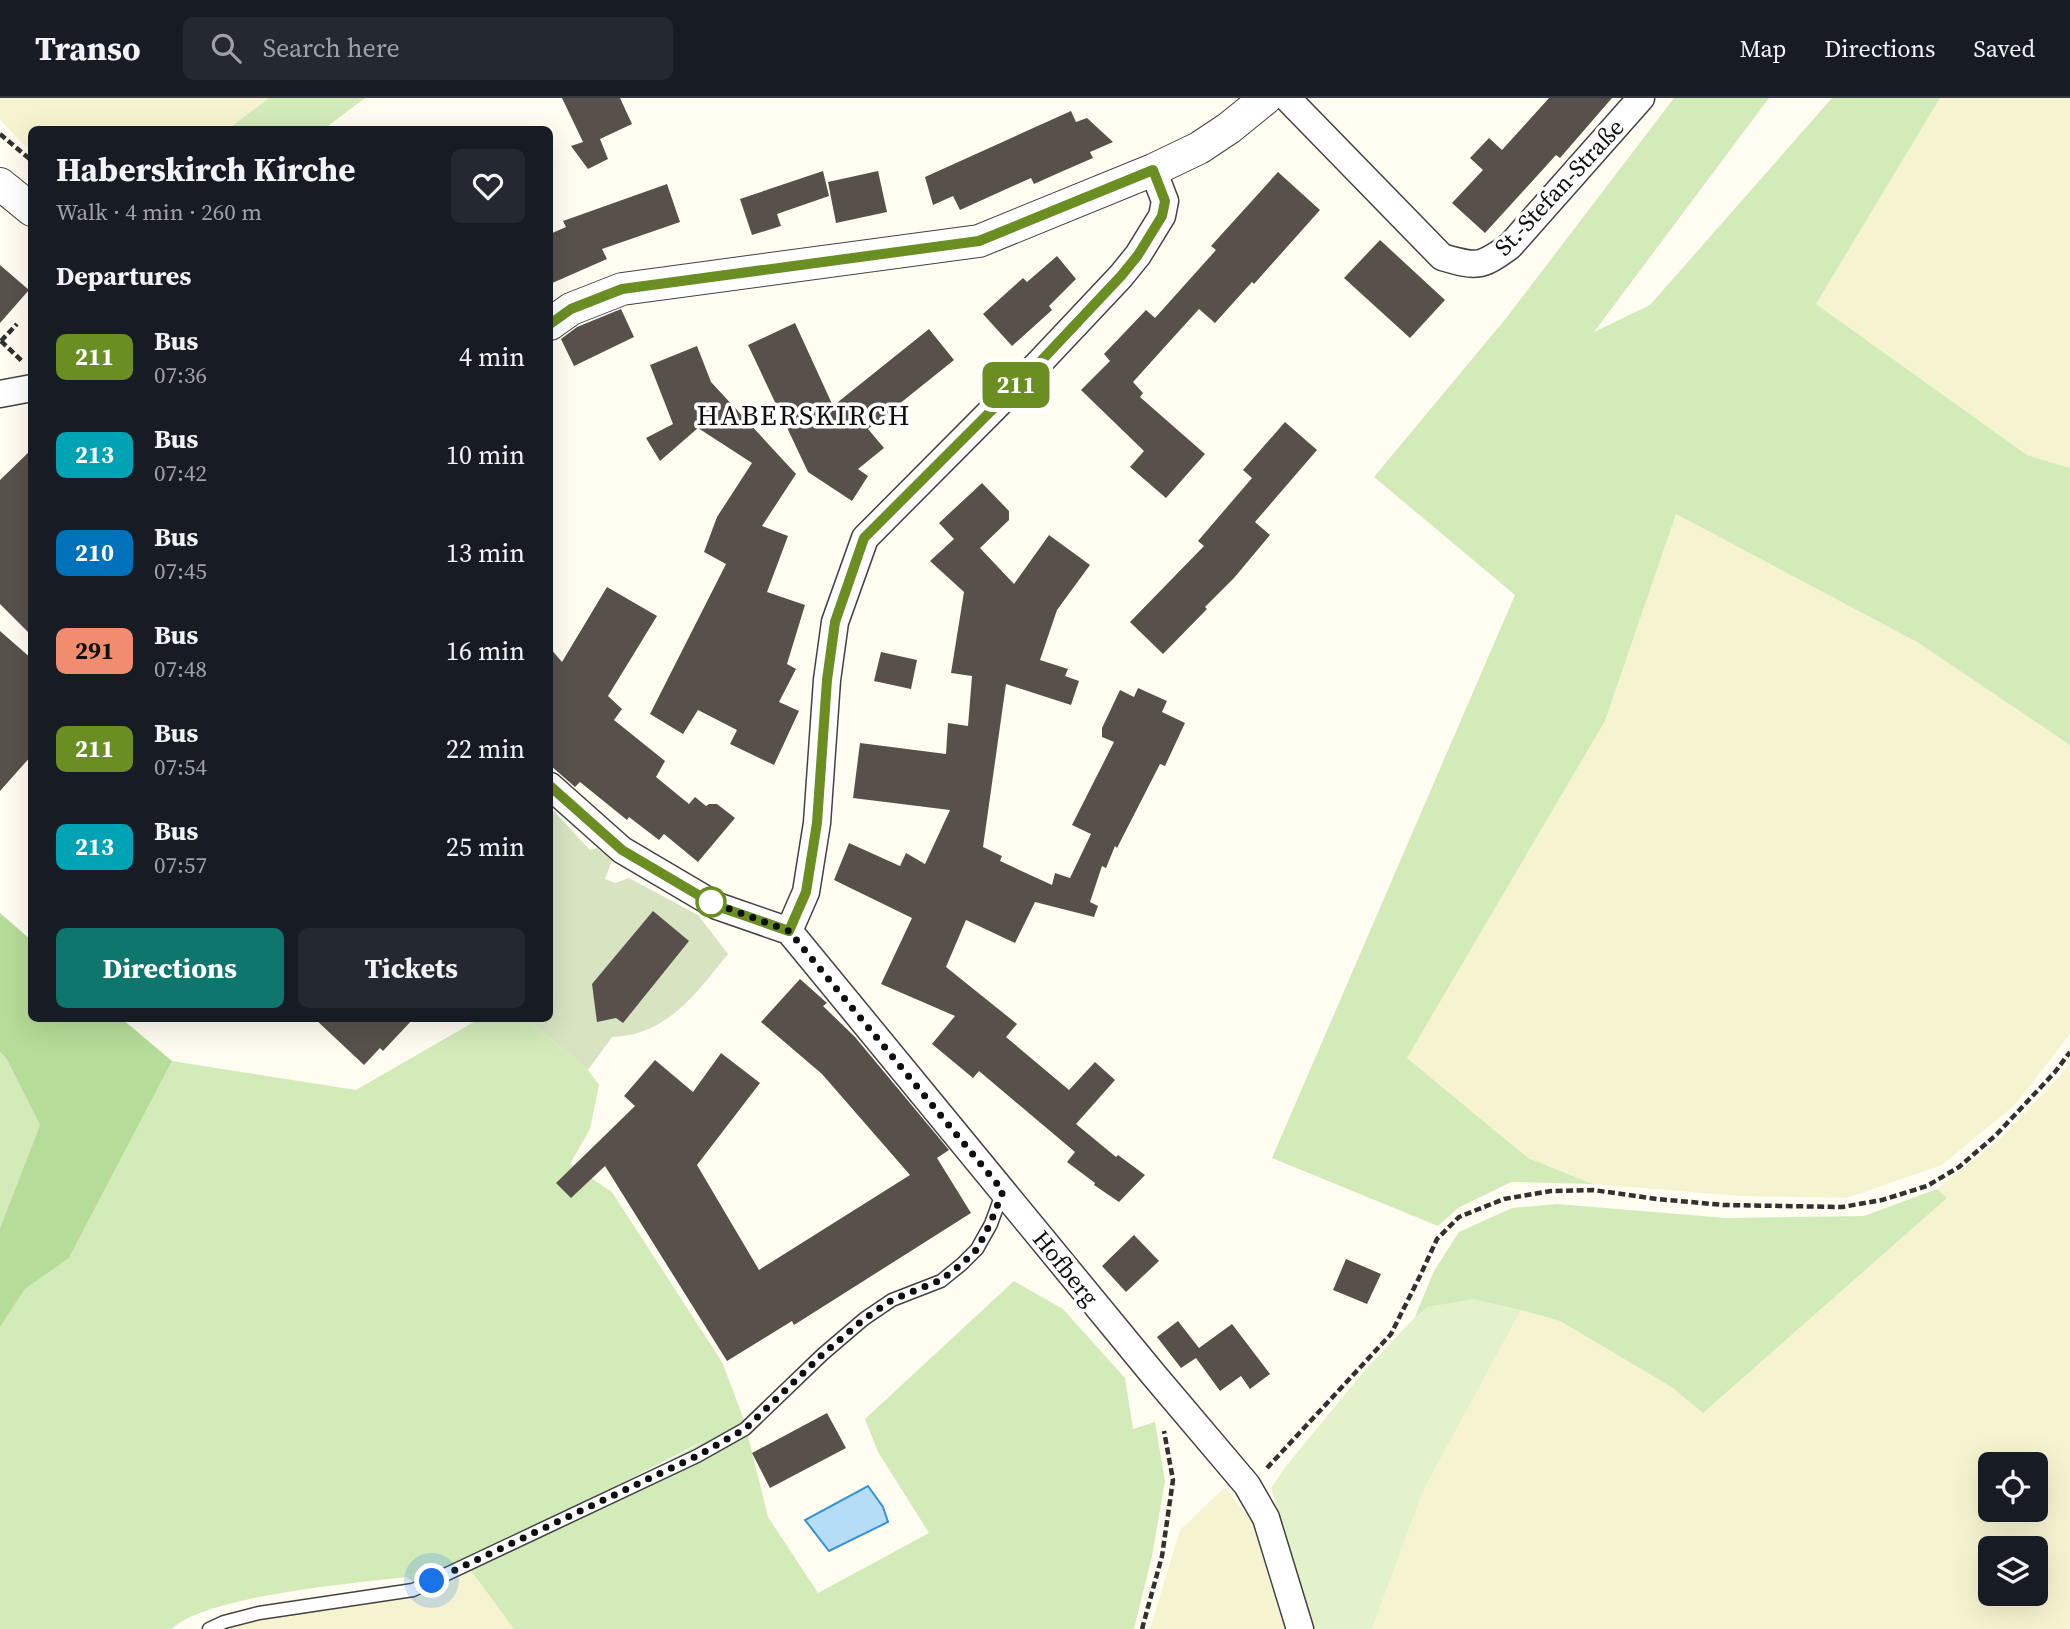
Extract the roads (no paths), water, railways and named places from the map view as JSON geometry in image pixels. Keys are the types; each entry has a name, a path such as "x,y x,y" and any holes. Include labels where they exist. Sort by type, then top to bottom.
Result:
{"street":[{"path":"553,322 571,309 622,289 979,241 1153,170 1199,148 1266,98"},
{"name":"St.-Stefan-Straße","path":"1287,98 1442,257 1470,265 1490,261 1510,246 1641,98"},
{"path":"553,789 622,850 717,906 789,931 806,892 817,823 827,680 835,622 864,538 1041,361 1138,255 1162,216 1165,201 1153,170"},
{"path":"0,184 28,207"},
{"path":"0,394 28,389"},
{"name":"Hofberg","path":"789,931 1247,1485 1266,1518 1300,1629"}],"lane":[{"path":"209,1629 259,1613 413,1590 697,1456 745,1429 823,1354 864,1319 892,1300 941,1280 962,1264 977,1249 1003,1191"}],"water":[{"path":"868,1486 883,1507 888,1522 829,1551 805,1520"}],"district":[{"name":"HABERSKIRCH","path":"804,415"}]}
